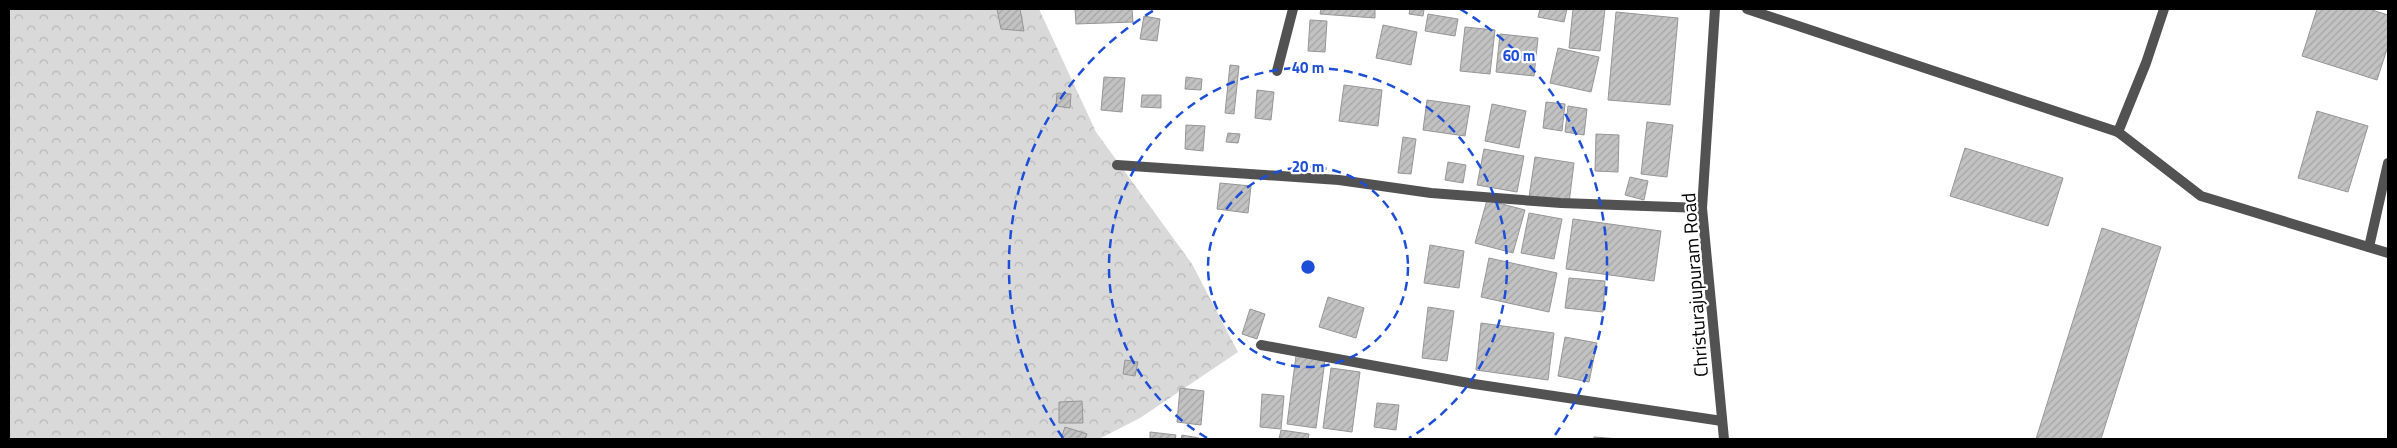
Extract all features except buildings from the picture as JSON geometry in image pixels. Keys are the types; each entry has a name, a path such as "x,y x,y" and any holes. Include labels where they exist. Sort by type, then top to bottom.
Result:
{"street":[{"path":"1277,71 1293,9"},
{"name":"Christurajupuram Road","path":"1716,9 1702,208 1724,439"},
{"path":"1747,9 2118,132 2201,196 2388,252"},
{"path":"2118,132 2146,63 2164,9"},
{"path":"2369,247 2388,163"},
{"path":"1117,165 1339,180 1431,193 1561,203 1702,208"},
{"path":"1261,345 1474,384 1722,421"}],"green space":[{"path":"9,9 1039,9 1096,132 1192,264 1238,352 1140,418 1099,439 9,439"}]}
